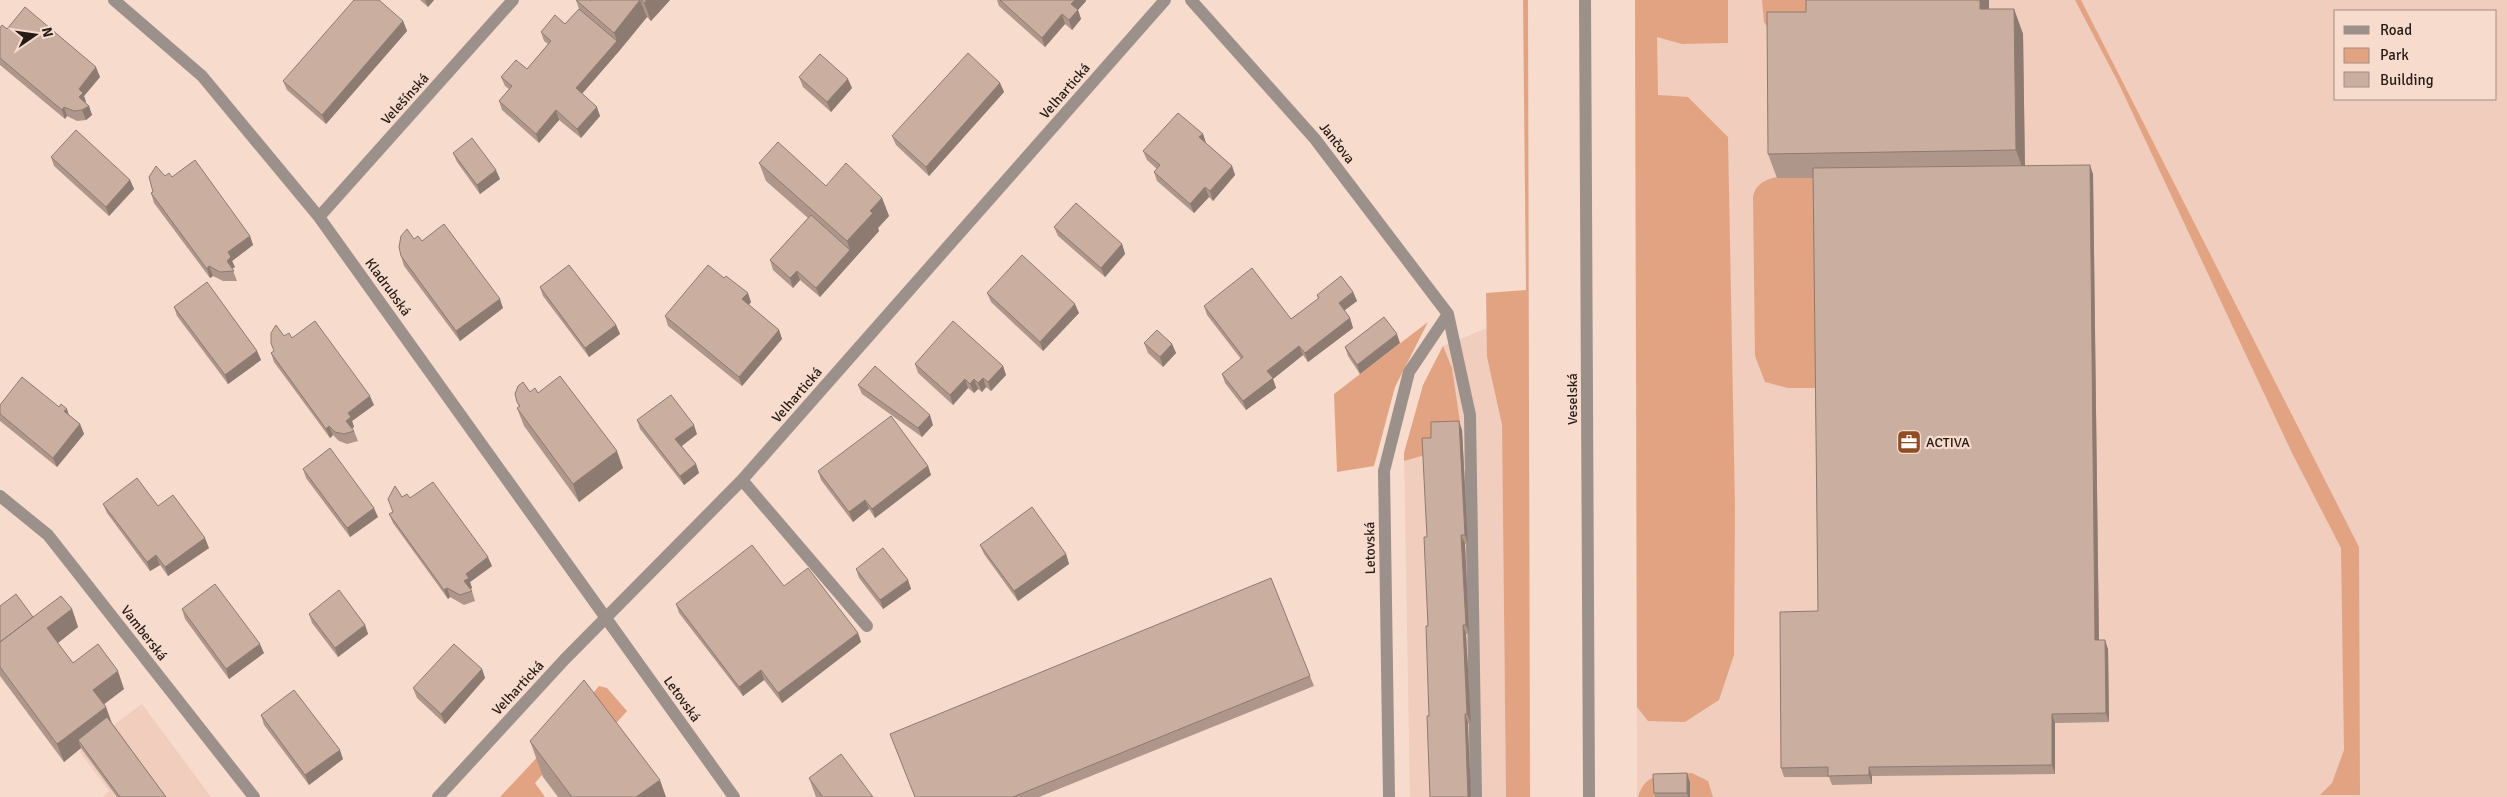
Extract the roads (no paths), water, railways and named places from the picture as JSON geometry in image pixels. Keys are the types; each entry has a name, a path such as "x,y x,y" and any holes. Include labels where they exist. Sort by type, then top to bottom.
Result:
{"street":[{"name":"Kladrubská","path":"114,0 202,76 319,217 607,618"},
{"name":"Velešínská","path":"319,217 513,0"},
{"name":"Velhartická","path":"438,797 565,659 742,480 1165,0"},
{"name":"Jančova","path":"1191,0 1315,139 1448,314"},
{"name":"Veselská","path":"1585,0 1589,797"},
{"path":"1448,314 1470,415 1476,797"},
{"name":"Letovská","path":"1389,797 1384,471 1409,372 1448,314"},
{"path":"742,480 867,626"},
{"name":"Vamberská","path":"0,496 48,535 254,797"},
{"name":"Letovská","path":"607,618 626,648 734,797"}],"place":[{"name":"ACTIVA","path":"1909,442"}]}
